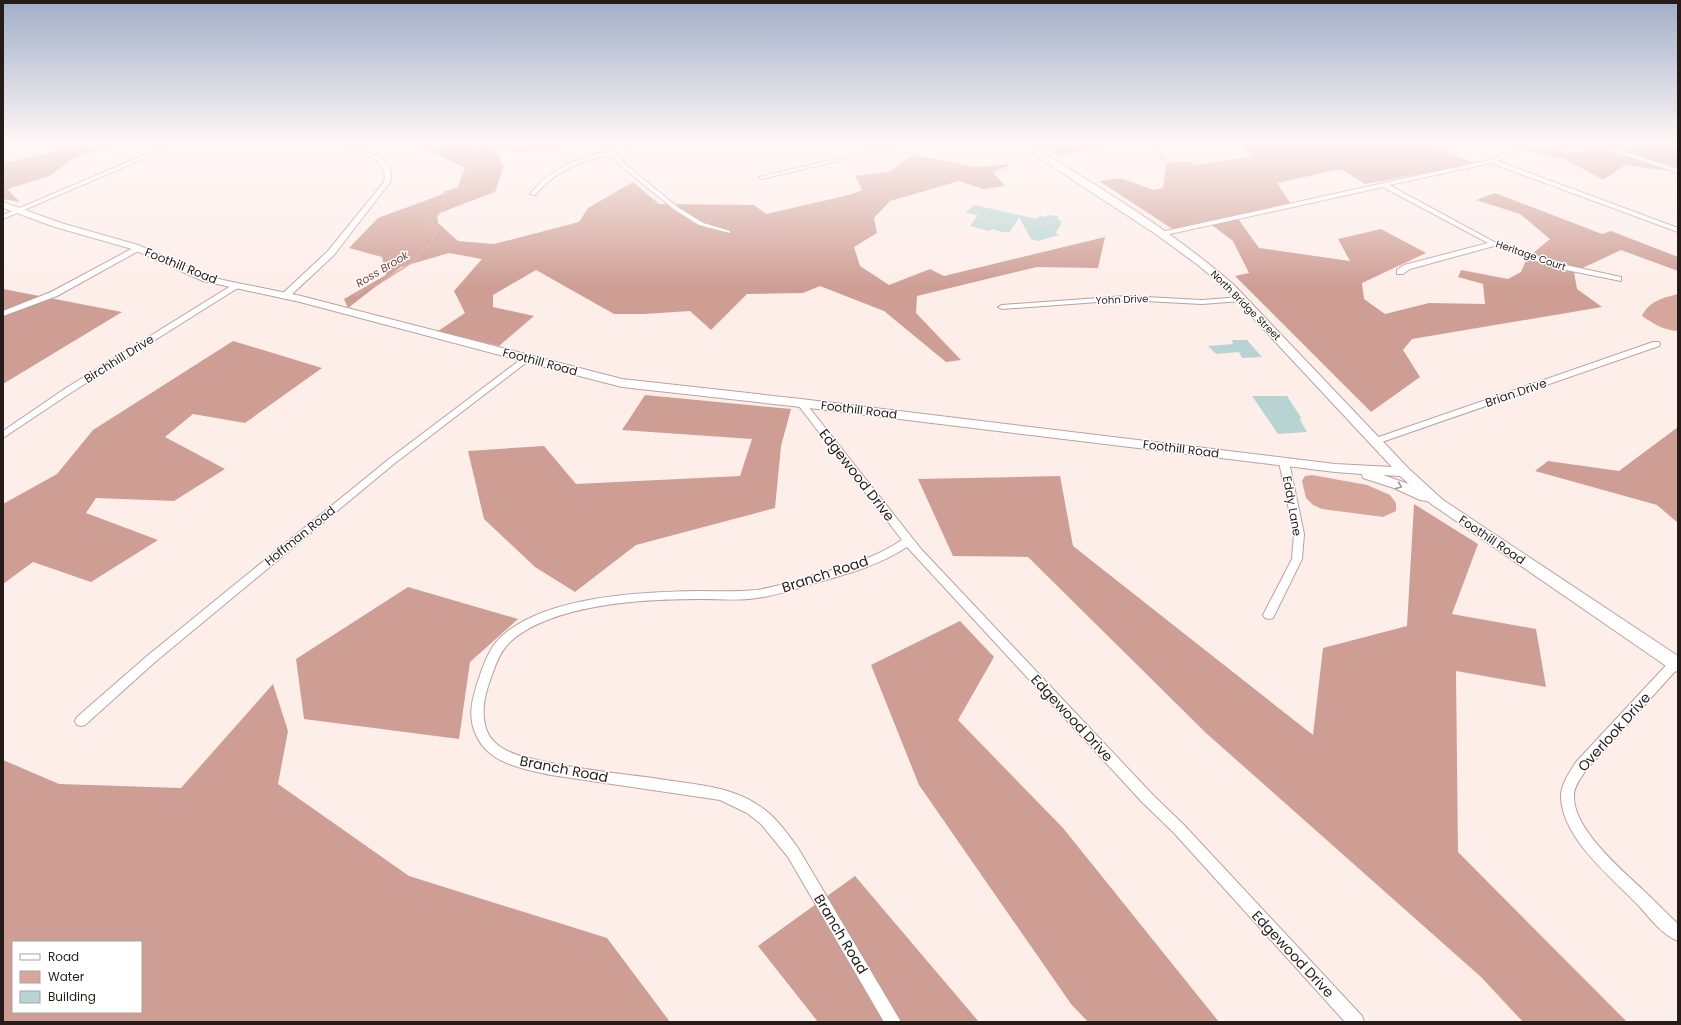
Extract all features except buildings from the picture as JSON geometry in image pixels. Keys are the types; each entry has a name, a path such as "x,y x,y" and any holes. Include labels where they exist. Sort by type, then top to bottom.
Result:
{"street":[{"path":"3,217 61,192"},
{"path":"286,295 332,253 379,192"},
{"path":"656,192 677,209 701,224 728,232"},
{"name":"North Bridge Street","path":"1099,192 1213,272 1241,299 1404,472"},
{"path":"1161,234 1351,192"},
{"name":"Heritage Court","path":"1397,192 1494,244 1559,266 1618,279"},
{"path":"1575,192 1678,230"},
{"name":"Foothill Road","path":"3,205 58,225 138,249 207,279 286,295 622,383 801,403 1335,468 1404,472 1438,503 1677,664"},
{"path":"1400,272 1407,268 1494,244"},
{"path":"3,314 54,294 138,249"},
{"name":"Birchhill Drive","path":"3,435 69,390 237,286"},
{"name":"Yohn Drive","path":"1002,307 1126,298 1148,298 1191,302 1241,299"},
{"name":"Brian Drive","path":"1376,441 1656,344"},
{"name":"Hoffman Road","path":"81,721 151,660 392,461 527,359"},
{"name":"Edgewood Drive","path":"801,403 917,552 1141,792 1179,829 1356,1022"},
{"name":"Eddy Lane","path":"1269,615 1297,559 1298,534 1284,462"},
{"path":"1335,468 1382,479 1438,503"},
{"name":"Branch Road","path":"893,1022 803,870 783,840 769,823 756,811 741,802 721,794 551,769 525,764 504,756 482,737 476,718 476,704 494,655 506,639 516,630 557,612 580,606 645,597 745,595 782,589 855,567 900,547 908,541"},
{"name":"Overlook Drive","path":"1677,664 1581,766 1571,782 1567,797 1577,826 1590,845 1612,869 1678,934"}],"shaded area":[{"path":"3,192 10,192 20,202 3,199"},
{"path":"449,192 495,192 437,214 438,223 458,241 494,244 579,222 588,208 616,192 645,192 659,204 754,205 766,214 857,192 922,192 890,201 874,218 877,233 854,247 860,266 889,285 930,269 944,276 1105,237 1098,268 1037,267 917,296 916,313 961,360 946,362 884,311 820,286 803,293 747,294 711,330 690,311 614,314 536,270 493,295 493,307 534,316 499,346 438,331 465,313 454,291 482,259 449,253 401,267 348,308 344,299 386,275 382,257 349,248 378,218"},
{"path":"1116,192 1283,192 1291,204 1236,216 1259,248 1350,261 1338,239 1381,229 1426,253 1362,283 1364,299 1385,314 1429,303 1485,304 1483,284 1458,277 1461,270 1508,279 1521,272 1527,258 1550,239 1520,214 1476,200 1495,193 1602,234 1611,231 1678,257 1678,271 1621,250 1574,272 1577,289 1602,307 1412,339 1403,350 1420,377 1371,412 1235,276 1249,273 1233,241 1208,222 1174,230"},
{"path":"3,289 122,312 3,384"},
{"path":"233,341 322,368 245,423 193,414 165,437 225,469 174,501 96,498 86,513 158,540 91,582 33,562 3,584 3,504 57,474 93,430"},
{"path":"645,395 791,409 781,446 775,508 636,545 575,592 535,567 484,519 468,451 544,446 576,484 740,476 752,439 622,430"},
{"path":"1678,427 1678,523 1657,505 1535,471 1548,461 1619,471"},
{"path":"1060,476 1073,546 1313,735 1323,648 1407,626 1414,504 1478,544 1452,614 1536,629 1546,687 1456,671 1458,852 1627,1022 1523,1022 1481,977 1206,733 1028,557 953,556 918,479"},
{"path":"408,587 518,619 470,662 459,739 304,719 296,659"},
{"path":"960,621 994,657 958,720 1063,828 1219,1022 1088,1022 1071,1004 919,785 871,665"},
{"path":"273,684 288,731 278,784 409,876 607,938 670,1022 3,1022 3,760 59,784 181,788"},
{"path":"855,876 979,1022 818,1022 758,946"}],"water":[{"path":"1678,294 1678,331 1663,328 1642,316 1648,307 1657,301"},
{"path":"1312,475 1367,485 1390,495 1396,503 1396,511 1383,517 1322,509 1313,505 1306,498 1302,481 1305,476"}],"waterway":[{"name":"Ross Brook","path":"362,291 368,287 378,284 414,261 418,258 418,254 432,243 432,239 436,233 434,228 429,226 446,204 444,197 446,192"},
{"name":"Ross Brook","path":"356,295 363,290"}]}
